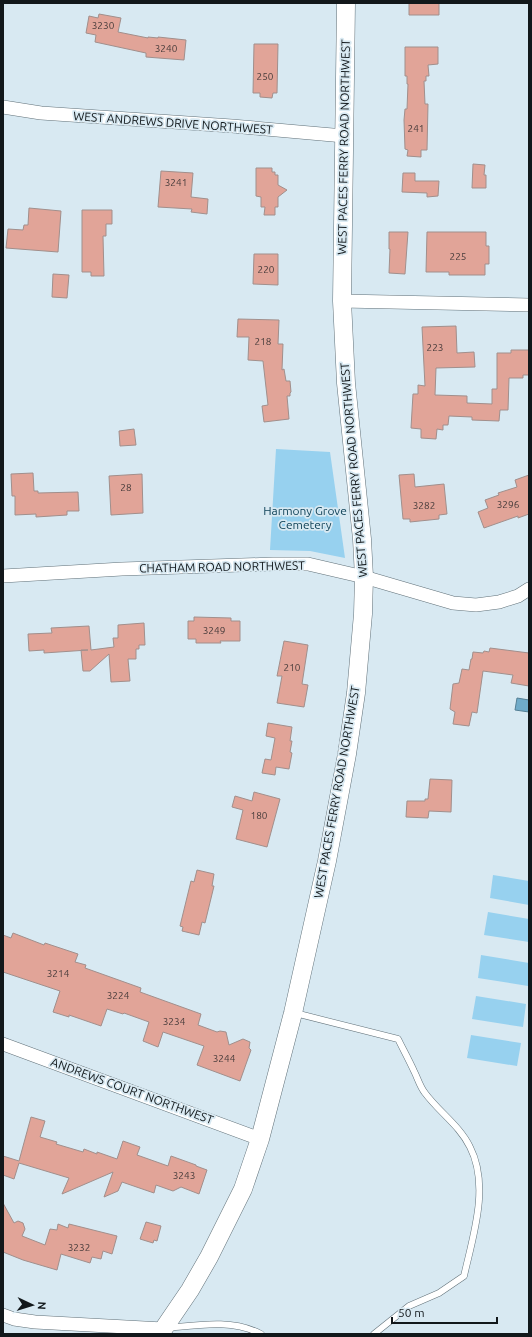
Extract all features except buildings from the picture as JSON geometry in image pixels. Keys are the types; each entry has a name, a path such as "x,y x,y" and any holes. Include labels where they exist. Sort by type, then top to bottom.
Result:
{"main road":[{"name":"WEST PACES FERRY ROAD NORTHWEST","path":"162,1331 190,1290 209,1257 243,1189 260,1139 293,1013 330,844 347,754 364,614 364,577 362,539 346,383 342,301 346,3"}],"street":[{"name":"WEST ANDREWS DRIVE NORTHWEST","path":"3,107 41,113 232,126 344,136"},
{"path":"342,301 529,305"},
{"name":"CHATHAM ROAD NORTHWEST","path":"3,576 122,569 308,564 364,577 453,603 476,605 499,602 518,596 529,589"},
{"name":"ANDREWS COURT NORTHWEST","path":"3,1044 260,1139"},
{"path":"3,1316 35,1322 162,1331"}],"lane":[{"path":"293,1013 398,1039 424,1092 461,1133 470,1147 478,1175 479,1191 473,1237 464,1276 439,1293 409,1306 374,1334"},
{"path":"162,1331 212,1323 238,1326 261,1334"}],"green space":[{"name":"Harmony Grove Cemetery","path":"276,449 330,452 345,558 310,551 270,550"},
{"path":"493,875 529,881 529,905 490,898"},
{"path":"488,912 529,919 529,942 484,935"},
{"path":"481,955 529,963 528,986 478,978"},
{"path":"476,996 526,1004 523,1027 472,1019"},
{"path":"471,1035 521,1043 517,1066 467,1058"}],"shaded area":[{"path":"517,698 529,700 529,712 515,710"}]}
